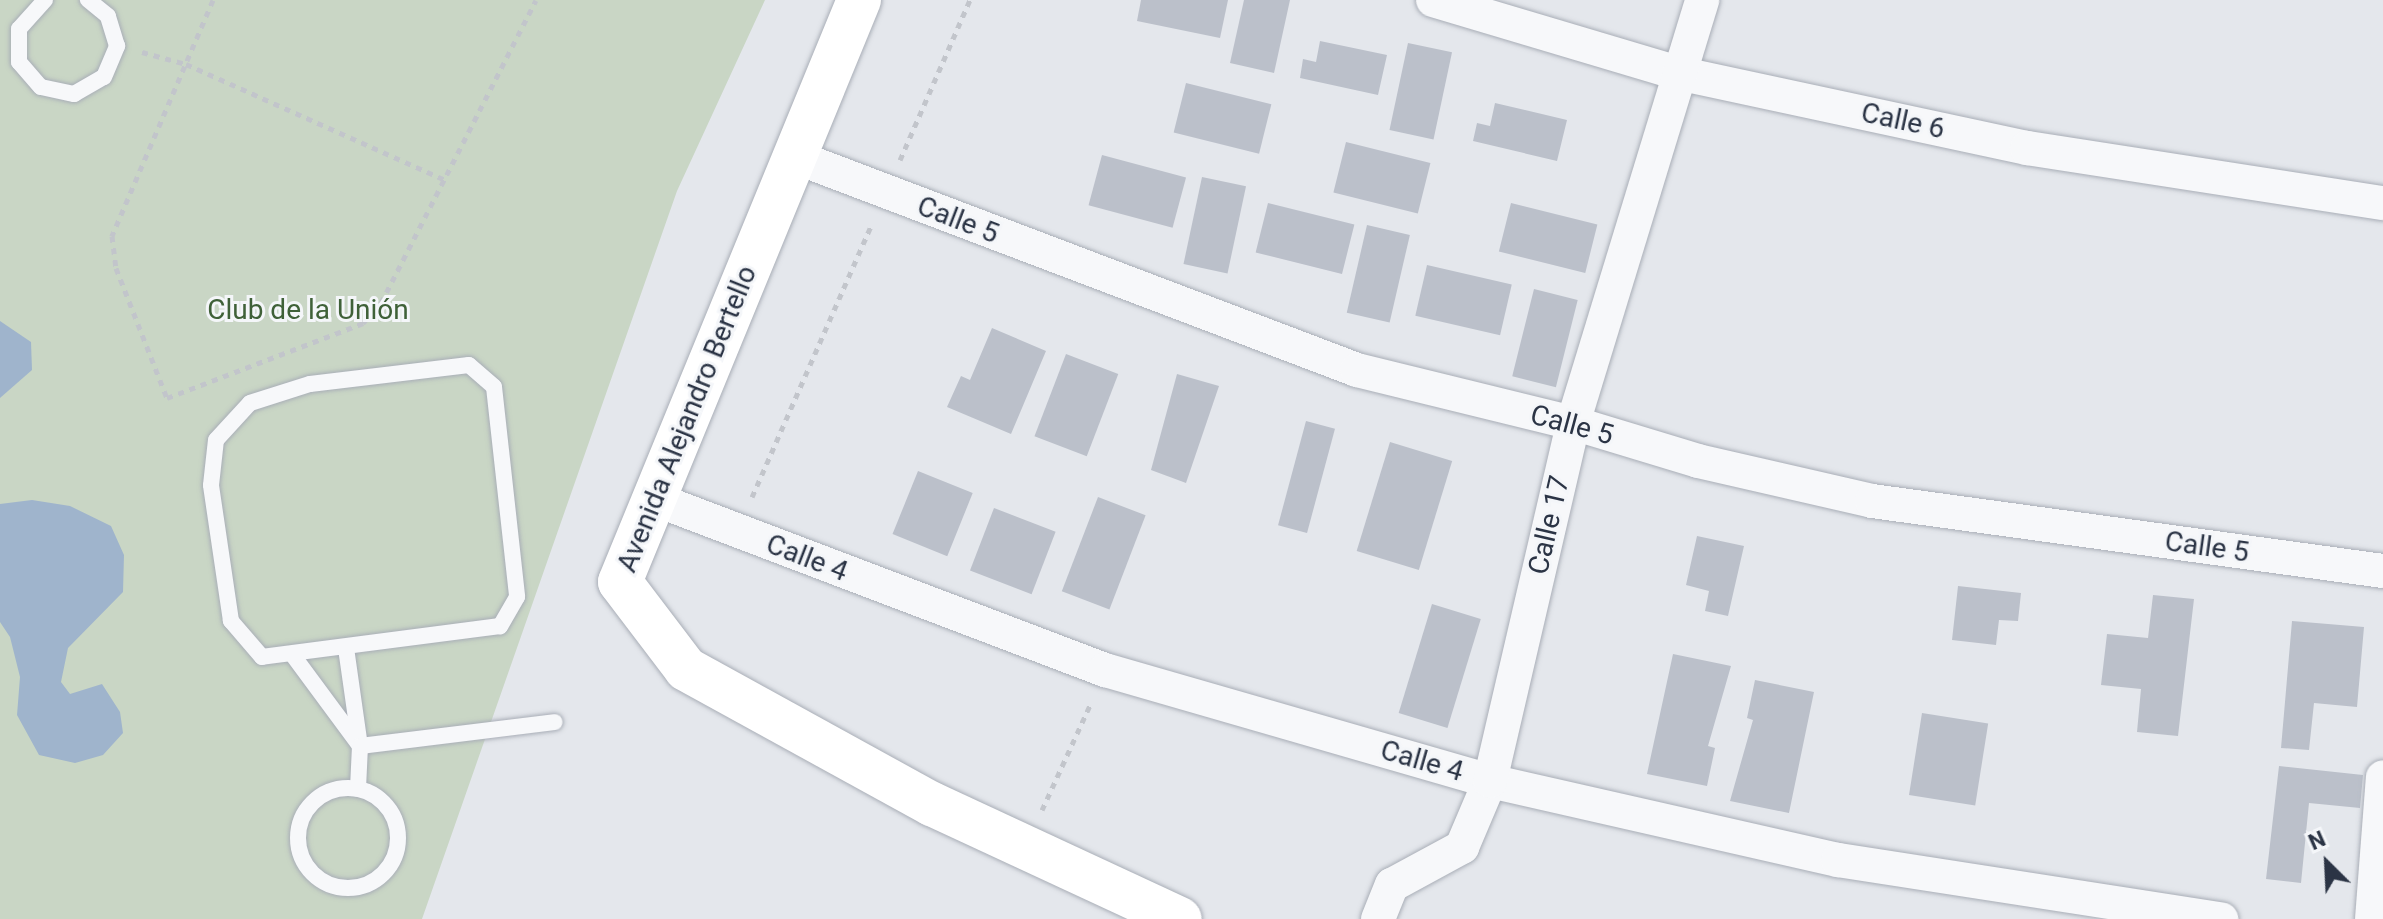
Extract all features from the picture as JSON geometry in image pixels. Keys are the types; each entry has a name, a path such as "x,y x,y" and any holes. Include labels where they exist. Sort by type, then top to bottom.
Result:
{"main road":[{"name":"Avenida Alejandro Bertello","path":"859,0 620,582 686,669 932,804 1180,919"}],"street":[{"name":"Calle 6","path":"1433,0 1682,74 2027,148 2383,203"},
{"name":"Calle 17","path":"1378,919 1392,885 1462,847 1490,781 1573,423 1682,74 1702,0"},
{"name":"Calle 5","path":"793,156 1357,370 1573,423 1698,461 1872,501 2383,571"},
{"name":"Calle 4","path":"652,498 1105,670 1490,781 1838,860 2221,919"},
{"path":"2372,919 2383,777"}],"lane":[{"path":"45,0 27,15 8,52 41,87 74,94 104,77 117,46 108,16 88,0"},
{"path":"469,365 494,387 517,597 500,626 346,648 262,657 231,621 211,485 216,440 250,403 310,384 469,365"},
{"path":"346,648 360,746 358,789"},
{"path":"292,654 360,746"},
{"path":"360,746 555,722"},
{"path":"343,788 358,789 386,805 395,818 398,850 374,881 336,887 307,868 298,835 312,804 343,788"}],"path":[{"path":"213,0 112,236 116,268 167,398 363,323 381,303 447,181 536,0"},
{"path":"737,531 970,0"},
{"path":"117,46 186,64 447,181"},
{"path":"1025,848 1105,670"}],"green space":[{"name":"Club de la Unión","path":"0,0 765,0 677,191 422,919 0,919"}],"water":[{"path":"0,321 31,342 32,370 0,398"},
{"path":"32,500 70,506 111,526 124,555 123,592 68,648 61,682 70,694 102,684 120,712 123,733 103,755 75,763 39,755 17,715 20,677 10,637 0,622 0,504"}],"building":[{"path":"1141,0 1228,0 1220,38 1137,21"},
{"path":"1244,0 1290,0 1274,73 1230,63"},
{"path":"1320,41 1387,55 1378,95 1300,78 1303,59 1316,62"},
{"path":"1408,43 1452,52 1434,139 1389,130"},
{"path":"1186,83 1271,104 1259,154 1174,132"},
{"path":"1495,103 1567,120 1557,161 1473,141 1477,123 1490,126"},
{"path":"1346,142 1430,163 1418,214 1333,192"},
{"path":"1102,155 1186,178 1173,228 1089,205"},
{"path":"1202,177 1246,186 1228,273 1183,264"},
{"path":"1268,203 1354,225 1342,274 1256,252"},
{"path":"1511,203 1597,225 1585,273 1499,252"},
{"path":"1367,225 1410,235 1390,323 1347,313"},
{"path":"1427,265 1512,285 1500,335 1415,316"},
{"path":"1534,289 1578,300 1556,387 1512,376"},
{"path":"992,328 1046,351 1011,434 947,407 961,376 970,380"},
{"path":"1066,354 1118,374 1087,456 1034,436"},
{"path":"1177,374 1219,386 1186,483 1151,470"},
{"path":"1306,421 1335,429 1307,533 1278,525"},
{"path":"1390,442 1452,461 1419,570 1357,551"},
{"path":"918,471 973,493 947,556 893,534"},
{"path":"1098,497 1146,515 1109,610 1062,591"},
{"path":"994,508 1056,532 1032,594 970,571"},
{"path":"1697,536 1744,546 1728,616 1705,611 1709,591 1686,585"},
{"path":"1958,586 2021,593 2018,621 1999,620 1996,645 1952,640"},
{"path":"2153,595 2194,599 2178,736 2137,732 2141,689 2101,685 2107,634 2148,638"},
{"path":"1432,604 1481,619 1447,728 1399,713"},
{"path":"2292,621 2364,627 2357,707 2314,703 2309,750 2281,748"},
{"path":"1673,654 1731,666 1708,746 1715,748 1707,786 1647,774"},
{"path":"1755,680 1814,692 1789,813 1730,801 1753,720 1747,718"},
{"path":"1922,713 1988,723 1975,805 1909,795"},
{"path":"2279,766 2363,775 2360,808 2309,803 2301,883 2266,879"}]}
